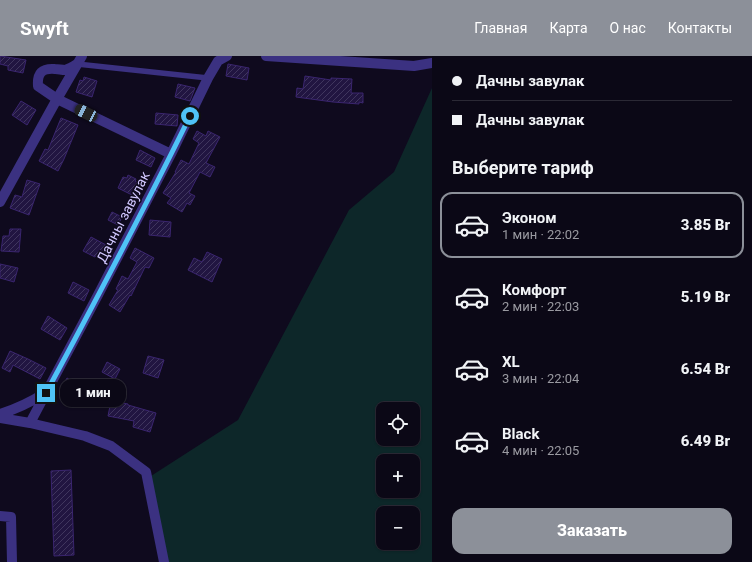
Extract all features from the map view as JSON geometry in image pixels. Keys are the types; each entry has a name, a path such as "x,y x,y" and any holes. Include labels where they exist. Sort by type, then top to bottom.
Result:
{"street":[{"name":"Дачны завулак","path":"30,423 102,288 171,154 208,78 218,61 226,56"},
{"path":"266,56 414,66 432,63"},
{"path":"80,60 65,70 43,70 39,74 37,80 38,86 57,99 171,154"},
{"path":"0,202 80,60"},
{"path":"0,414 32,402 46,393"},
{"path":"0,418 30,423 85,436 111,446 146,472 164,562"},
{"path":"0,516 11,516 12,562"}],"lane":[{"path":"80,60 208,78"}],"green space":[{"path":"432,88 432,562 167,562 151,476 238,420 349,210 394,172"}],"building":[{"path":"0,56 26,60 23,73 8,70 8,66 0,64"},
{"path":"228,64 249,68 247,80 226,76"},
{"path":"305,76 331,80 331,78 352,79 351,93 363,93 363,103 333,102 296,97 297,88 303,89"},
{"path":"84,77 97,81 92,97 76,92 80,80 83,81"},
{"path":"178,84 195,88 190,101 175,97"},
{"path":"21,101 36,110 27,125 12,115"},
{"path":"156,113 178,115 177,126 155,124"},
{"path":"61,118 78,125 58,171 39,161 45,149 48,150"},
{"path":"197,131 206,136 208,131 220,137 206,163 215,167 210,177 200,172 189,193 195,196 190,205 187,203 182,212 167,203 171,198 163,193 176,172 181,160 189,164 199,143 193,139"},
{"path":"140,150 155,158 151,167 136,160"},
{"path":"128,175 136,179 135,181 142,185 136,197 118,188 123,177 127,178"},
{"path":"27,180 40,184 29,215 10,208 15,195 22,197"},
{"path":"112,212 122,217 118,225 108,220"},
{"path":"150,220 171,222 170,237 149,235"},
{"path":"10,229 21,229 19,252 1,251 3,236 9,236"},
{"path":"91,237 108,246 103,256 98,253 95,257 83,251"},
{"path":"135,248 154,258 149,268 145,267 131,296 130,295 120,312 109,305 118,290 116,289 122,276 128,279 137,262 130,258"},
{"path":"207,252 222,259 212,282 188,270 194,258 202,262"},
{"path":"0,264 18,268 14,282 0,278"},
{"path":"73,282 89,290 84,301 68,293"},
{"path":"48,316 67,328 60,340 41,329"},
{"path":"10,351 46,368 40,379 13,365 10,372 2,368"},
{"path":"148,356 164,360 158,378 143,373"},
{"path":"107,362 120,369 115,379 102,372"},
{"path":"67,378 82,387 76,398 61,389"},
{"path":"111,401 128,404 156,413 150,432 133,427 134,421 108,416"},
{"path":"71,470 74,555 54,556 51,471"}],"route":[{"path":"46,393 190,116"}]}
